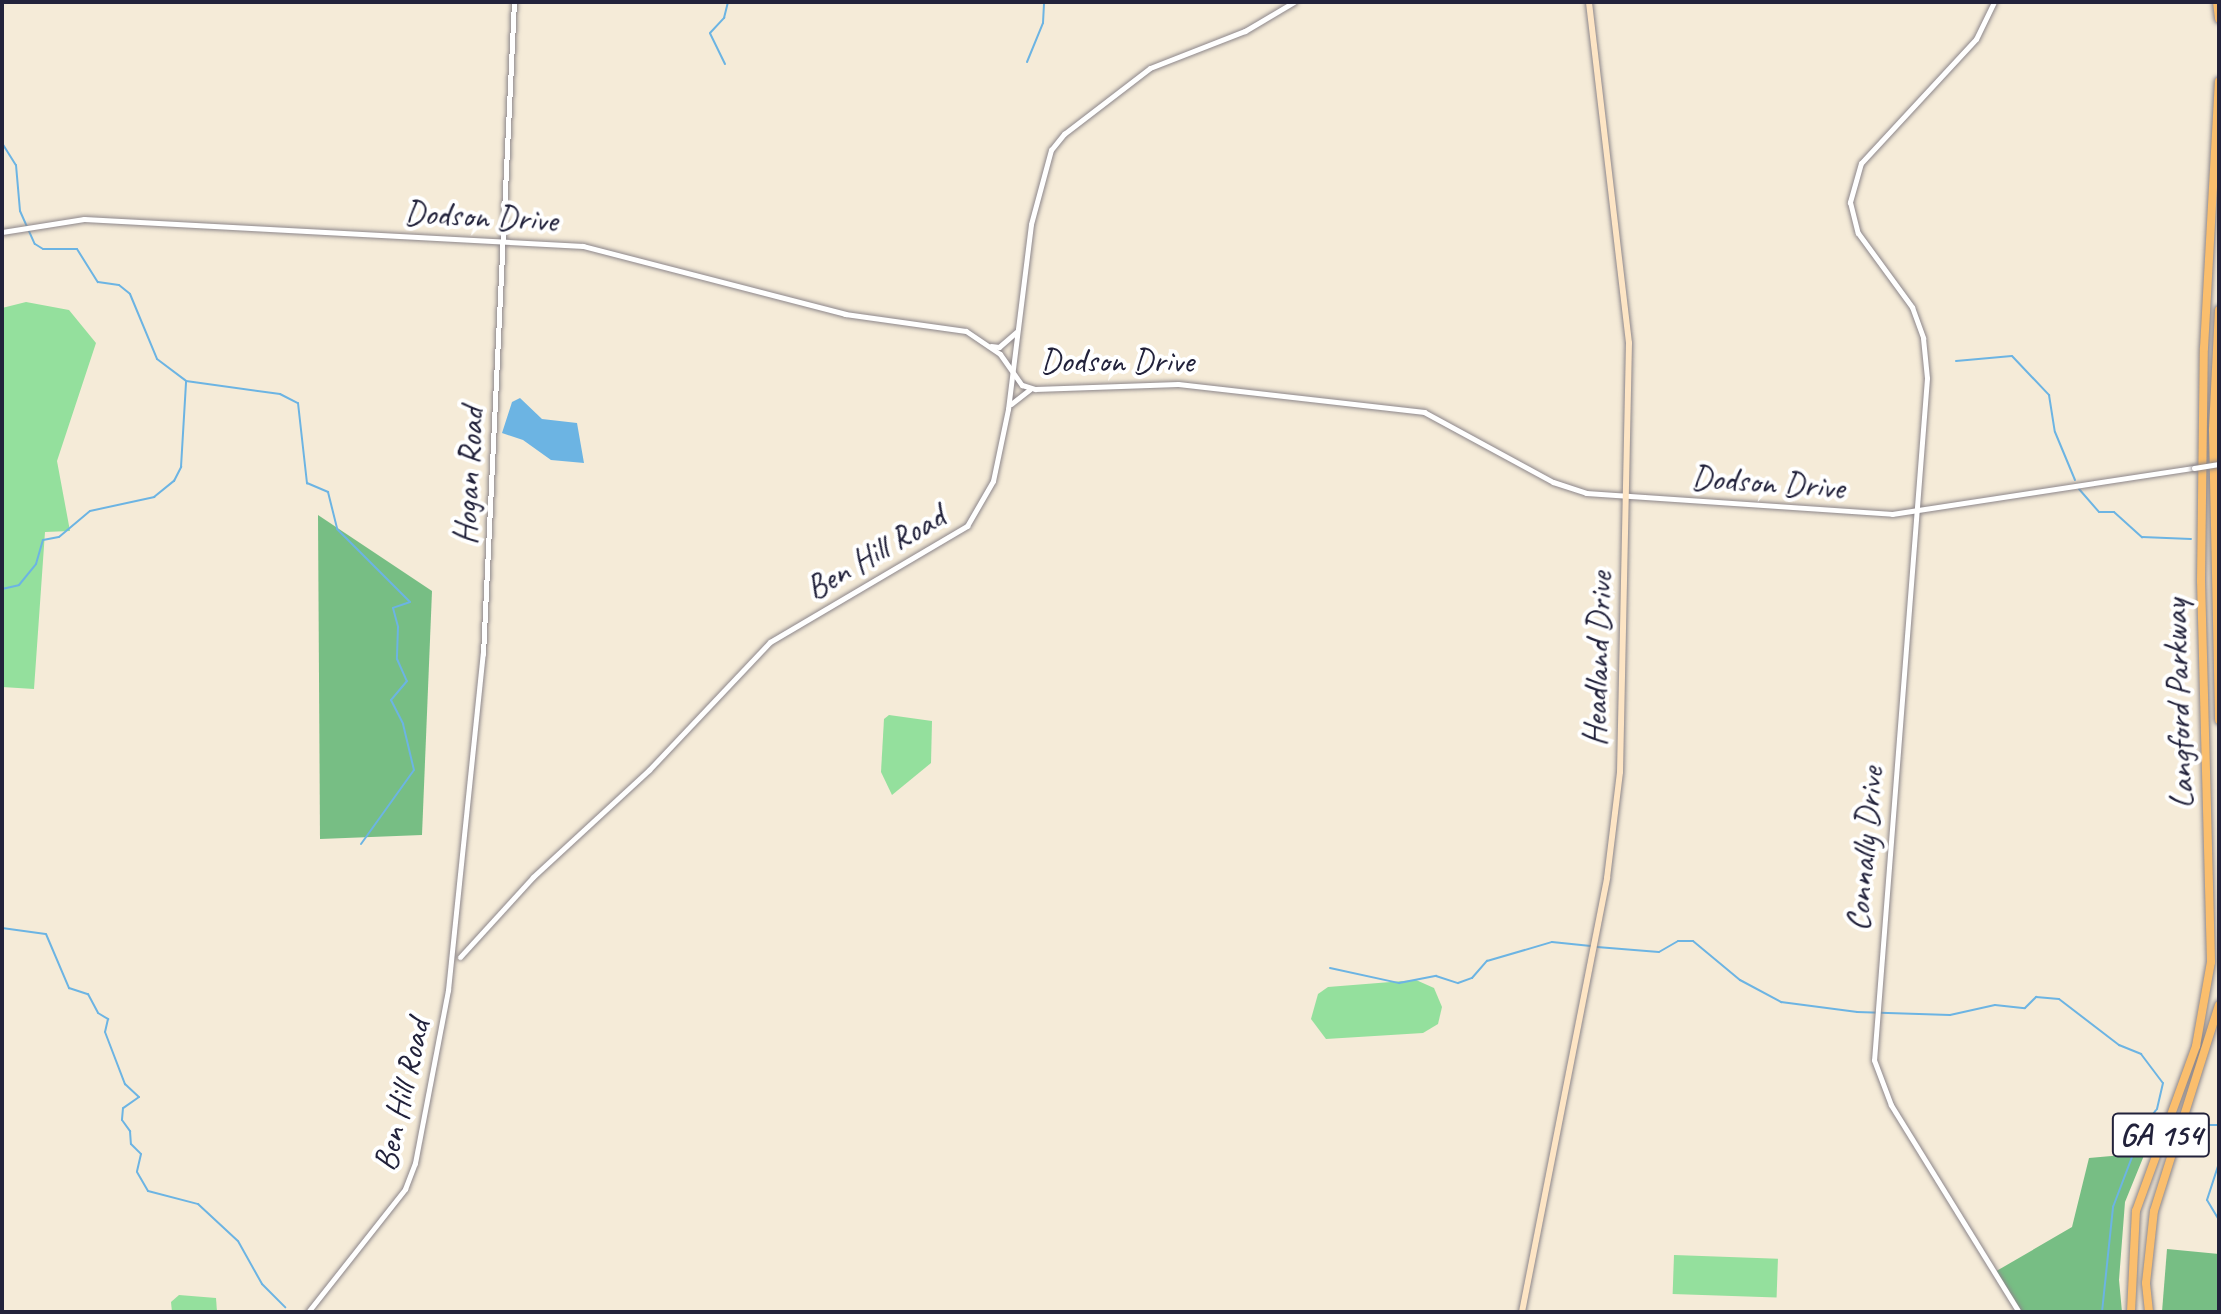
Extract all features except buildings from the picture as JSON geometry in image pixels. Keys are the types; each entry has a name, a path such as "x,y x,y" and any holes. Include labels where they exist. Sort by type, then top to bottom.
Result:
{"highway":[{"path":"2217,2 2219,19"},
{"name":"Langford Parkway","path":"2131,1312 2136,1211 2196,1046 2211,962 2201,581 2203,352 2219,81"},
{"name":"Langford Parkway","path":"2219,310 2213,430 2219,720"},
{"name":"GA 154","path":"2149,1312 2146,1283 2154,1211 2219,1005"}],"main road":[{"name":"Headland Drive","path":"1522,1312 1614,831 1628,497 1626,295 1592,61 1589,2"}],"street":[{"name":"Hogan Road","path":"453,951 483,654 514,2"},
{"name":"Ben Hill Road","path":"460,957 533,877 649,770 770,642 967,526 990,489 1008,409 1016,331 1039,185 1057,141 1150,68 1245,31 1294,2"},
{"name":"Connally Drive","path":"1994,2 1984,29 1868,155 1851,191 1858,233 1912,307 1926,352 1918,513 1874,1060 1891,1105 2019,1312"},
{"name":"Dodson Drive","path":"2,232 84,219 583,246 845,314 966,331 991,346 1022,385 1032,388 1189,384 1407,409 1443,420 1563,487 1628,497 1918,513 2219,464"},
{"path":"991,346 999,347 1016,331"},
{"path":"1008,409 1014,398 1032,388"},
{"name":"Ben Hill Road","path":"308,1312 405,1189 415,1163 453,951"}],"green space":[{"path":"26,302 69,310 96,343 57,461 70,531 45,532 34,689 2,687 2,308"},
{"path":"318,515 432,591 422,835 320,839"},
{"path":"889,715 932,721 931,763 892,795 881,772 884,719"},
{"path":"1416,980 1434,988 1442,1007 1438,1024 1423,1033 1326,1039 1311,1019 1318,994 1328,987"},
{"path":"2145,1153 2125,1202 2119,1280 2122,1312 2018,1312 1993,1273 2072,1227 2089,1158"},
{"path":"2167,1249 2219,1254 2219,1312 2162,1312"},
{"path":"1674,1255 1778,1259 1777,1298 1673,1294"},
{"path":"179,1295 216,1298 217,1312 172,1312 171,1302"}],"water":[{"path":"520,398 542,419 577,423 584,463 551,460 523,440 502,433 512,402"}],"waterway":[{"path":"725,64 710,33 724,18 728,2"},
{"path":"1027,62 1043,23 1044,2"},
{"path":"2,143 16,165 20,211 35,244 43,249 77,249 98,282 119,285 130,294 157,359 186,381 280,394 298,403 307,483 328,492 337,529 410,602 393,608 398,627 397,659 407,681 391,700 403,724 414,770 361,844"},
{"path":"1956,361 2012,356 2049,395 2055,432 2075,480"},
{"path":"2,589 19,585 36,564 43,540 59,537 90,511 154,497 174,481 181,467 186,382"},
{"path":"2079,489 2099,512 2114,512 2142,537 2191,539"},
{"path":"2,928 46,934 69,988 88,994 98,1013 108,1019 105,1032 125,1084 139,1097 123,1108 122,1120 130,1131 131,1144 141,1154 137,1172 148,1191 198,1204 238,1241 262,1284 285,1307"},
{"path":"1597,947 1659,952 1678,941 1693,941 1740,980 1781,1002 1857,1012 1950,1015 1995,1005 2025,1008 2036,997 2059,999 2119,1045 2141,1054 2163,1083 2157,1109"},
{"path":"1330,968 1399,983 1436,976 1458,983 1472,978 1487,961 1552,942 1591,946"},
{"path":"2102,1312 2113,1207 2143,1128 2156,1110"},
{"path":"2200,1125 2219,1125"},
{"path":"2219,1163 2207,1200 2219,1220"}]}
